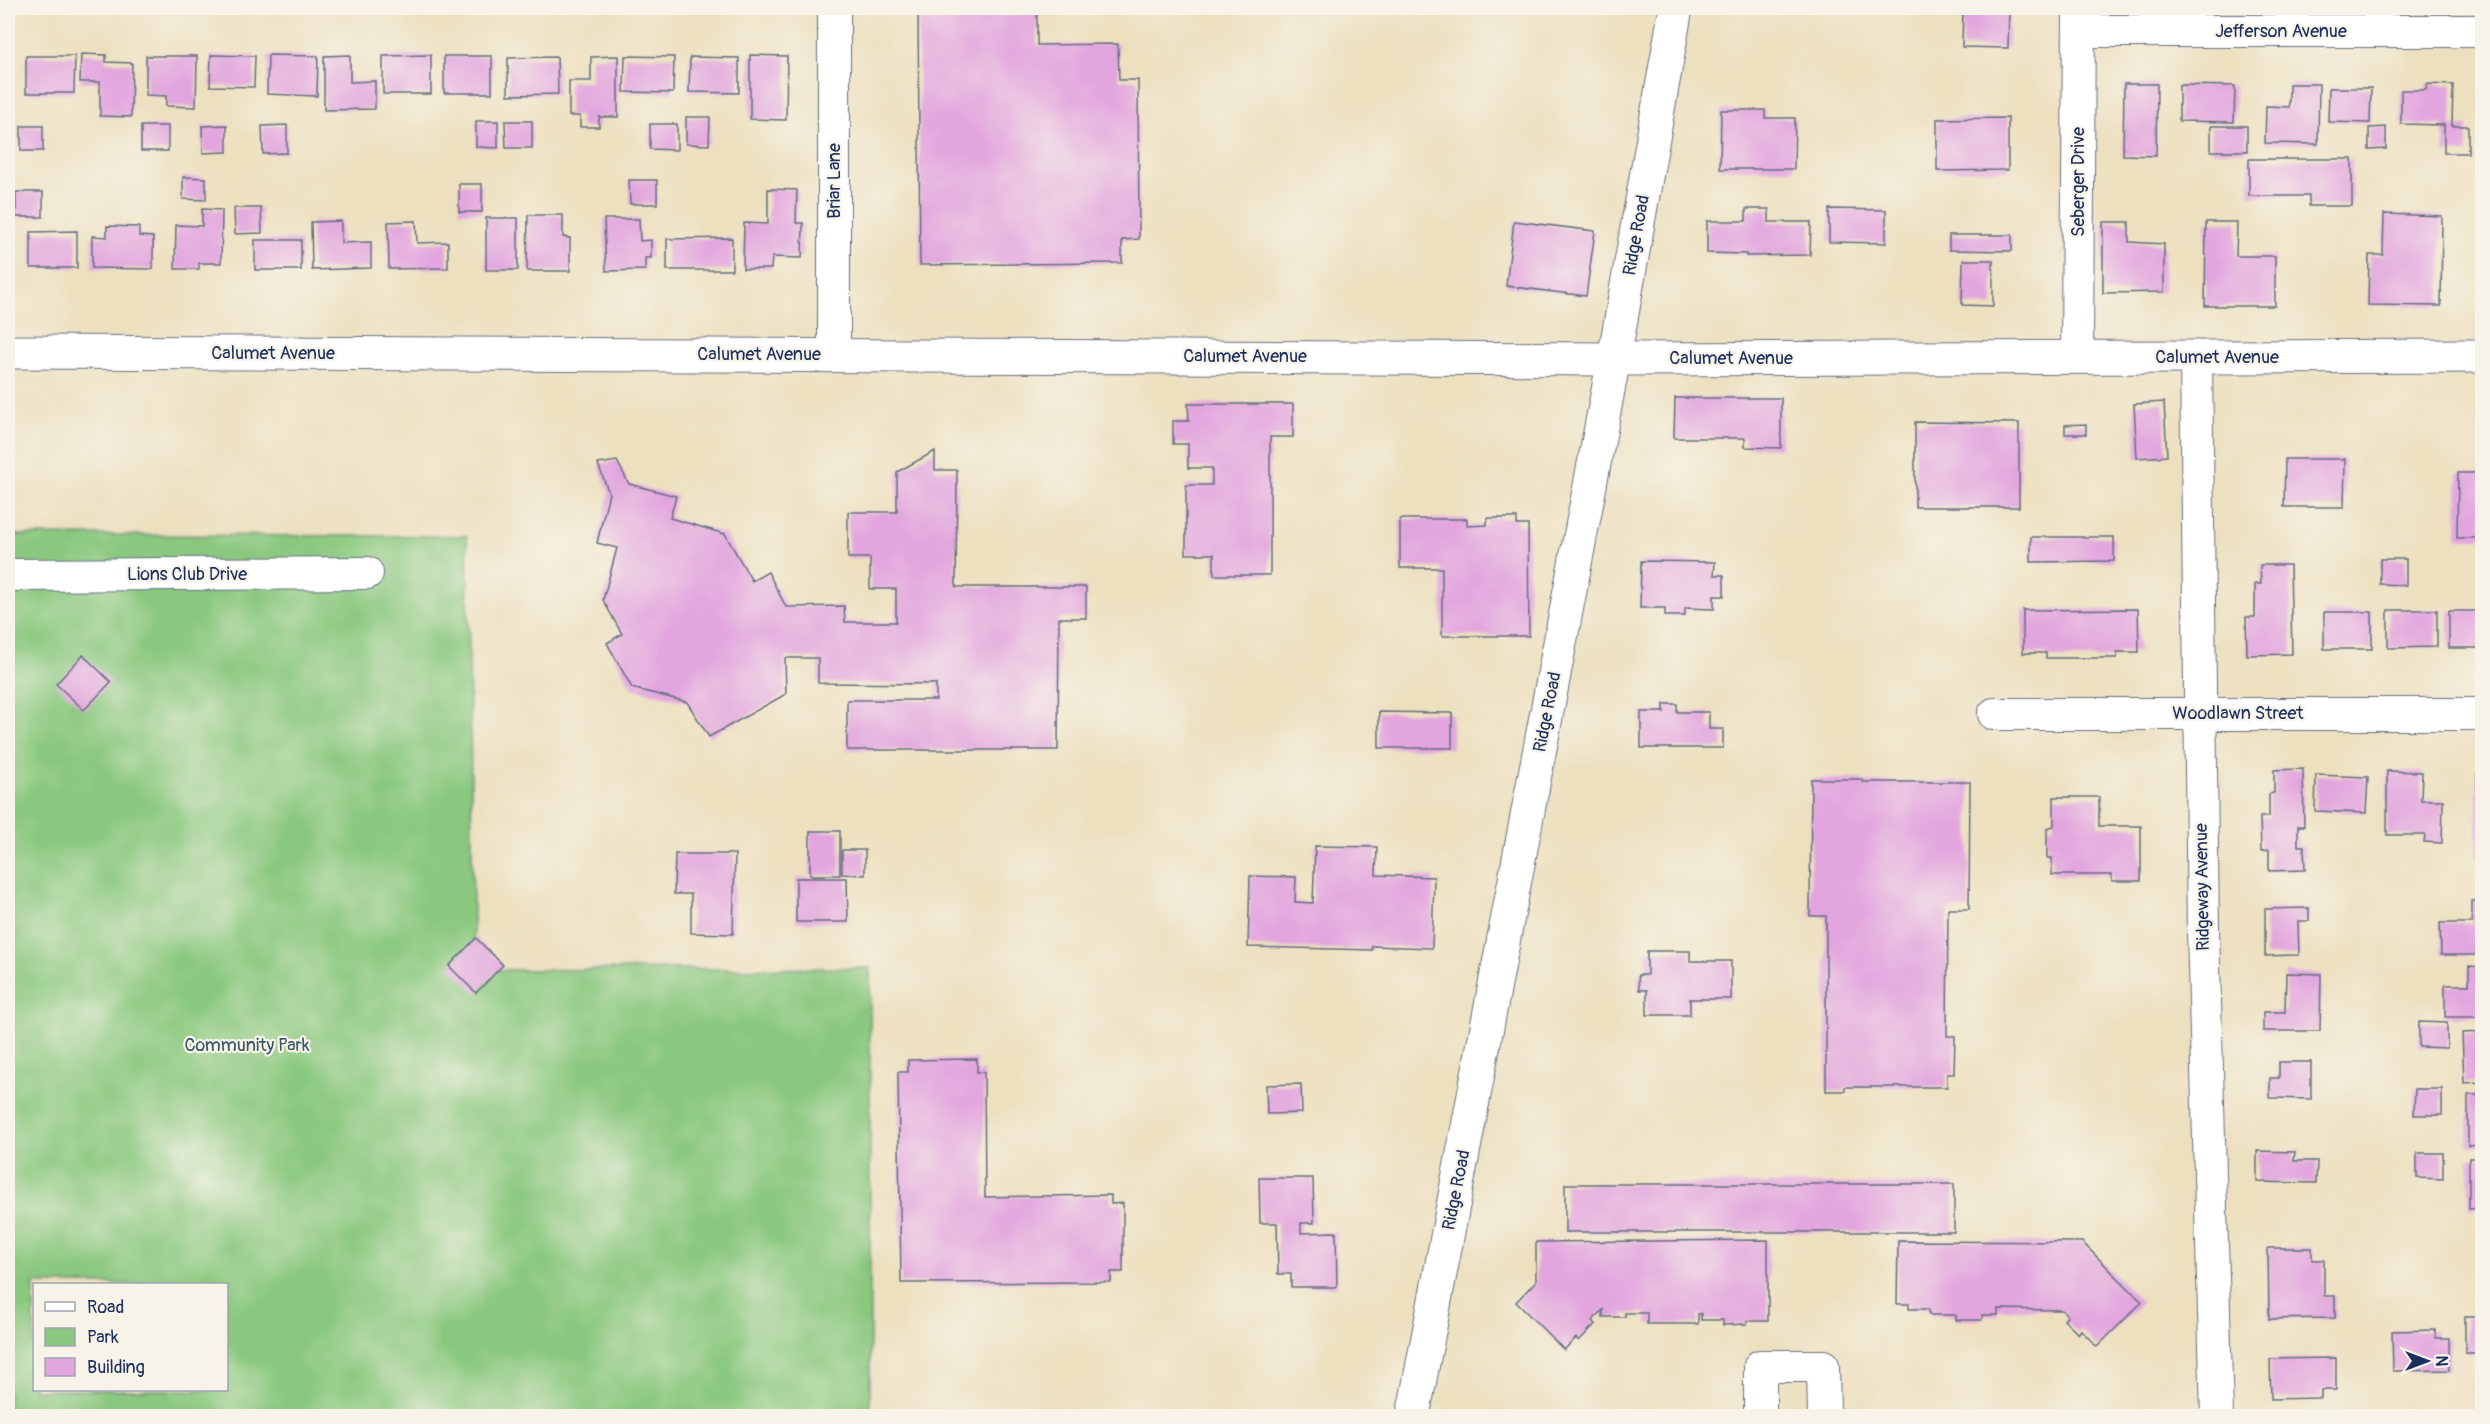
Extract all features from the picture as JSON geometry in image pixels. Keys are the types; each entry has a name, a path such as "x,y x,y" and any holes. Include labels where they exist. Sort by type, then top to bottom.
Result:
{"main road":[{"name":"Ridge Road","path":"1413,1416 1614,359 1676,8"},
{"name":"Calumet Avenue","path":"8,352 1614,359 2482,356"}],"street":[{"name":"Briar Lane","path":"834,8 834,355"},
{"name":"Jefferson Avenue","path":"2079,19 2482,31"},
{"name":"Seberger Drive","path":"2077,357 2079,19"},
{"name":"Ridgeway Avenue","path":"2196,357 2203,931 2217,1416"},
{"name":"Lions Club Drive","path":"8,574 367,573"},
{"name":"Woodlawn Street","path":"1995,714 2482,714"},
{"path":"1760,1416 1760,1366 1823,1366 1824,1416"}],"green space":[{"name":"Community Park","path":"8,535 467,536 474,970 870,968 870,1416 8,1416"}],"building":[{"path":"1963,8 2009,8 2008,48 1962,47"},
{"path":"1037,9 1037,45 1118,44 1119,80 1138,80 1139,239 1122,240 1122,263 920,265 918,10"},
{"path":"81,54 106,55 106,62 132,63 131,117 100,116 100,82 80,82"},
{"path":"8,55 10,55 11,96 8,96"},
{"path":"211,55 255,56 254,87 210,86"},
{"path":"268,55 318,56 317,96 267,94"},
{"path":"350,55 350,82 375,81 375,109 324,110 324,56"},
{"path":"431,55 431,94 383,94 383,56"},
{"path":"750,55 787,56 786,120 750,119"},
{"path":"26,56 75,56 74,93 26,93"},
{"path":"146,56 197,56 196,107 166,106 166,96 146,95"},
{"path":"444,56 492,56 492,93 444,93"},
{"path":"618,56 618,117 599,117 599,127 580,127 580,116 569,116 569,81 591,81 591,57"},
{"path":"625,56 674,57 673,93 624,92"},
{"path":"557,57 558,94 508,95 508,58"},
{"path":"690,57 739,58 739,93 689,92"},
{"path":"2124,84 2157,84 2156,156 2123,155"},
{"path":"2289,84 2319,84 2318,144 2265,143 2266,106 2289,107"},
{"path":"2427,84 2453,85 2452,126 2468,126 2468,153 2444,153 2444,125 2401,124 2401,90 2426,90"},
{"path":"2179,85 2235,86 2234,122 2179,121"},
{"path":"2329,88 2371,88 2370,123 2328,122"},
{"path":"2480,91 2482,91 2482,140 2480,140"},
{"path":"1721,110 1765,110 1765,118 1795,118 1794,169 1720,169"},
{"path":"686,117 710,117 709,145 686,144"},
{"path":"2008,118 2008,170 1937,171 1937,119"},
{"path":"476,121 498,121 498,148 476,147"},
{"path":"505,121 532,121 532,148 506,148"},
{"path":"650,124 677,124 677,150 650,149"},
{"path":"227,125 227,152 203,153 202,126"},
{"path":"287,125 287,153 263,154 262,126"},
{"path":"21,126 43,126 43,151 21,151"},
{"path":"141,126 168,126 168,151 141,151"},
{"path":"2211,126 2247,126 2247,151 2211,151"},
{"path":"2386,127 2386,149 2369,150 2369,128"},
{"path":"2249,159 2352,159 2352,206 2309,206 2309,196 2249,196"},
{"path":"183,177 206,178 206,200 183,199"},
{"path":"629,180 657,180 657,204 630,204"},
{"path":"459,184 482,184 482,212 459,212"},
{"path":"768,189 797,190 796,223 803,223 802,258 772,257 771,269 743,269 744,223 768,224"},
{"path":"16,192 43,192 43,217 16,217"},
{"path":"234,208 261,208 262,233 235,234"},
{"path":"202,209 222,210 221,263 199,263 199,269 175,269 176,225 202,226"},
{"path":"1746,209 1769,209 1769,222 1811,222 1810,255 1746,256 1746,254 1707,253 1707,221 1746,221"},
{"path":"1829,209 1886,210 1886,243 1829,242"},
{"path":"2384,214 2442,216 2441,306 2368,305 2369,255 2383,255"},
{"path":"528,215 563,215 563,237 570,238 570,271 527,271"},
{"path":"486,218 518,218 518,270 486,270"},
{"path":"604,219 639,219 640,241 651,240 651,258 645,258 645,270 606,271"},
{"path":"341,221 341,243 371,242 371,268 312,270 311,222"},
{"path":"416,221 417,243 448,242 448,268 389,269 388,222"},
{"path":"1514,221 1595,231 1586,296 1506,286"},
{"path":"2103,222 2129,222 2129,242 2164,244 2164,292 2103,293"},
{"path":"2206,222 2237,222 2236,256 2275,256 2275,306 2205,306"},
{"path":"107,226 139,227 139,236 153,237 153,269 92,268 92,236 107,237"},
{"path":"77,231 77,268 31,268 31,232"},
{"path":"1949,235 2012,235 2012,251 1949,250"},
{"path":"732,238 732,270 667,270 667,239"},
{"path":"255,240 301,240 301,270 255,270"},
{"path":"1963,260 1993,260 1993,306 1962,305"},
{"path":"1675,398 1781,398 1781,448 1745,447 1745,438 1674,438"},
{"path":"2164,402 2167,456 2137,458 2134,404"},
{"path":"1188,404 1293,404 1293,437 1270,437 1270,575 1214,575 1214,554 1186,554 1186,485 1212,485 1212,468 1188,468 1188,444 1173,444 1173,421 1189,421"},
{"path":"1915,422 2019,423 2019,507 1915,507"},
{"path":"2086,424 2086,434 2065,434 2065,425"},
{"path":"935,451 935,470 957,470 956,587 1086,587 1086,618 1059,618 1058,750 847,750 847,700 936,700 936,684 818,683 818,658 785,658 786,694 709,737 687,702 632,688 607,643 622,634 603,600 617,548 597,543 609,493 598,464 617,461 629,484 676,496 670,518 725,534 752,581 768,572 786,607 844,606 845,622 896,622 896,589 870,589 870,558 848,558 848,512 897,512 897,472"},
{"path":"2285,459 2345,459 2344,507 2284,507"},
{"path":"2458,473 2482,473 2482,538 2457,538"},
{"path":"1487,518 1517,518 1517,525 1528,525 1529,636 1442,636 1442,568 1400,568 1400,519 1467,519 1467,526 1487,525"},
{"path":"2031,537 2114,537 2114,561 2031,562"},
{"path":"2380,559 2406,559 2406,585 2380,584"},
{"path":"1641,561 1715,562 1714,575 1724,575 1724,596 1714,596 1714,609 1685,608 1685,616 1665,616 1665,608 1640,608"},
{"path":"2260,565 2290,565 2292,654 2247,655 2246,617 2255,617 2255,584 2261,584"},
{"path":"2138,609 2139,652 2117,652 2117,658 2046,658 2046,653 2023,653 2023,610"},
{"path":"2388,610 2437,610 2437,647 2388,648"},
{"path":"2449,611 2482,611 2482,648 2449,648"},
{"path":"2324,612 2372,612 2372,649 2324,649"},
{"path":"83,655 111,682 84,710 56,684"},
{"path":"1664,704 1677,704 1677,712 1709,712 1709,729 1723,729 1723,748 1641,748 1641,712 1664,712"},
{"path":"1379,712 1452,713 1452,748 1379,748"},
{"path":"2303,769 2304,826 2298,826 2298,846 2304,846 2305,870 2269,871 2269,850 2261,851 2260,817 2269,817 2269,794 2274,793 2274,770"},
{"path":"2387,771 2422,772 2421,800 2443,800 2442,843 2424,842 2425,835 2387,835"},
{"path":"2477,772 2482,772 2482,856 2478,856"},
{"path":"2316,775 2368,777 2366,813 2315,811"},
{"path":"1811,779 1863,779 1863,782 1970,782 1969,909 1948,909 1947,1036 1955,1036 1954,1074 1947,1074 1947,1087 1845,1087 1845,1091 1826,1091 1826,916 1810,916"},
{"path":"2054,797 2099,797 2099,826 2141,826 2141,881 2112,881 2112,875 2052,875 2052,858 2047,858 2047,828 2054,826"},
{"path":"810,831 840,831 840,875 810,875"},
{"path":"1315,846 1377,847 1376,875 1434,877 1432,948 1372,946 1372,950 1248,947 1250,876 1296,877 1295,902 1313,903"},
{"path":"842,850 865,850 865,875 842,874"},
{"path":"675,854 735,854 733,934 691,933 691,894 674,894"},
{"path":"796,878 847,878 848,922 796,922"},
{"path":"2472,901 2482,901 2482,955 2441,955 2440,923 2472,923"},
{"path":"2309,908 2309,921 2298,921 2299,955 2265,956 2265,909"},
{"path":"476,938 503,965 476,993 449,966"},
{"path":"1647,951 1690,951 1690,961 1731,961 1731,999 1690,999 1690,1015 1647,1015 1647,990 1639,990 1638,975 1647,975"},
{"path":"2469,966 2482,967 2482,1017 2445,1017 2445,985 2469,985"},
{"path":"2286,973 2321,974 2320,1031 2263,1031 2263,1012 2285,1012"},
{"path":"2419,1022 2447,1023 2447,1048 2419,1047"},
{"path":"2482,1032 2482,1082 2464,1083 2462,1033"},
{"path":"977,1059 977,1072 984,1072 985,1197 1111,1195 1111,1204 1123,1203 1123,1272 1111,1272 1111,1282 901,1283 898,1072 908,1072 908,1060"},
{"path":"2279,1062 2311,1062 2311,1099 2270,1098 2270,1078 2279,1078"},
{"path":"1301,1084 1302,1113 1267,1114 1266,1085"},
{"path":"2415,1089 2442,1089 2442,1115 2414,1115"},
{"path":"2468,1095 2482,1095 2482,1145 2468,1146"},
{"path":"2257,1151 2295,1152 2294,1161 2317,1161 2316,1183 2257,1182"},
{"path":"2417,1153 2443,1153 2443,1179 2417,1178"},
{"path":"2469,1158 2482,1158 2482,1208 2469,1209"},
{"path":"1259,1178 1313,1178 1314,1223 1301,1223 1301,1233 1336,1232 1337,1287 1291,1287 1291,1274 1278,1274 1277,1223 1260,1223"},
{"path":"1565,1184 1954,1184 1954,1232 1565,1232"},
{"path":"1768,1240 1768,1321 1747,1321 1747,1324 1723,1325 1723,1320 1701,1320 1701,1314 1698,1314 1698,1324 1647,1324 1647,1313 1625,1313 1625,1317 1603,1317 1603,1310 1592,1321 1595,1324 1579,1341 1576,1338 1564,1350 1516,1302 1536,1281 1536,1242"},
{"path":"1898,1241 2082,1242 2142,1302 2097,1347 2081,1330 2078,1334 2064,1320 2068,1316 2062,1310 1998,1309 1998,1315 1982,1315 1982,1320 1956,1320 1956,1315 1929,1315 1929,1309 1909,1309 1909,1304 1897,1304"},
{"path":"2268,1248 2312,1248 2312,1260 2324,1260 2324,1296 2335,1296 2335,1318 2269,1319"},
{"path":"2465,1316 2482,1316 2482,1353 2465,1353"},
{"path":"2436,1330 2436,1338 2449,1338 2449,1370 2393,1371 2392,1331"},
{"path":"2336,1358 2336,1390 2321,1390 2321,1398 2271,1399 2270,1359"}]}
